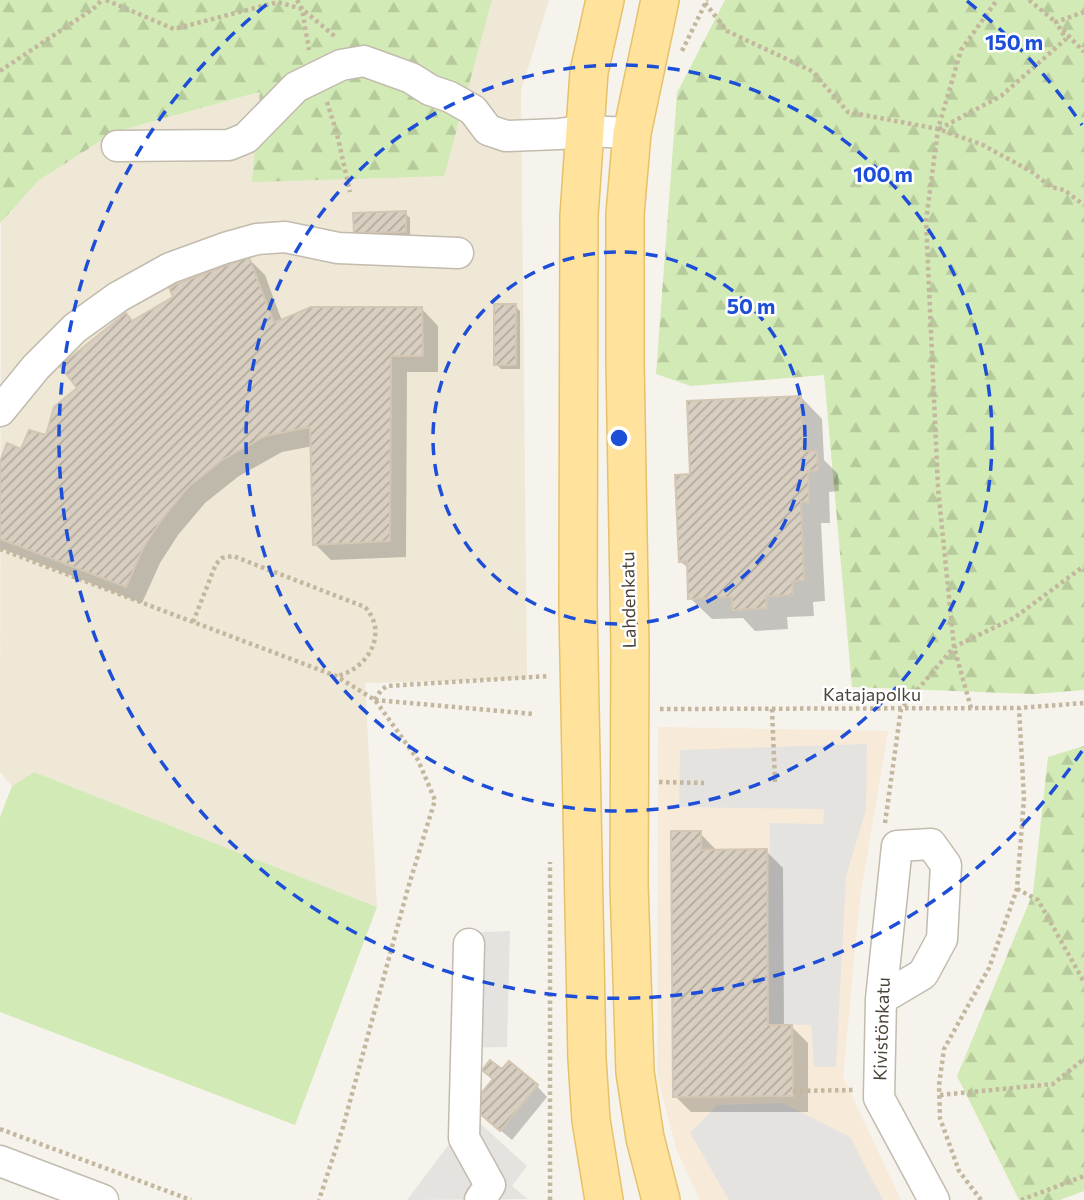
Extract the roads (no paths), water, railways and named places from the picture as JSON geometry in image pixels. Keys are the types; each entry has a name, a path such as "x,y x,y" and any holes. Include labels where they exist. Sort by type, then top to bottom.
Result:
{"main road":[{"path":"604,1200 591,1120 587,1059 578,607 579,216 589,72 605,0"},
{"name":"Lahdenkatu","path":"660,0 632,133 625,214 625,360 630,649 629,884 635,1072 645,1138 661,1200"}],"street":[{"path":"117,146 229,145 246,138 296,87 341,65 364,61 411,78 430,90 450,97 473,110 488,130 506,136 584,131 632,133"},
{"path":"0,411 36,367 75,328 118,297 170,268 225,248 257,239 285,237 338,248 458,253"},
{"name":"Kivistönkatu","path":"881,999 923,974 942,939 946,865 931,844 897,846 881,999 879,1098 934,1200"},
{"path":"469,944 464,1138 490,1185 480,1200"},
{"path":"0,1161 103,1200"}]}
